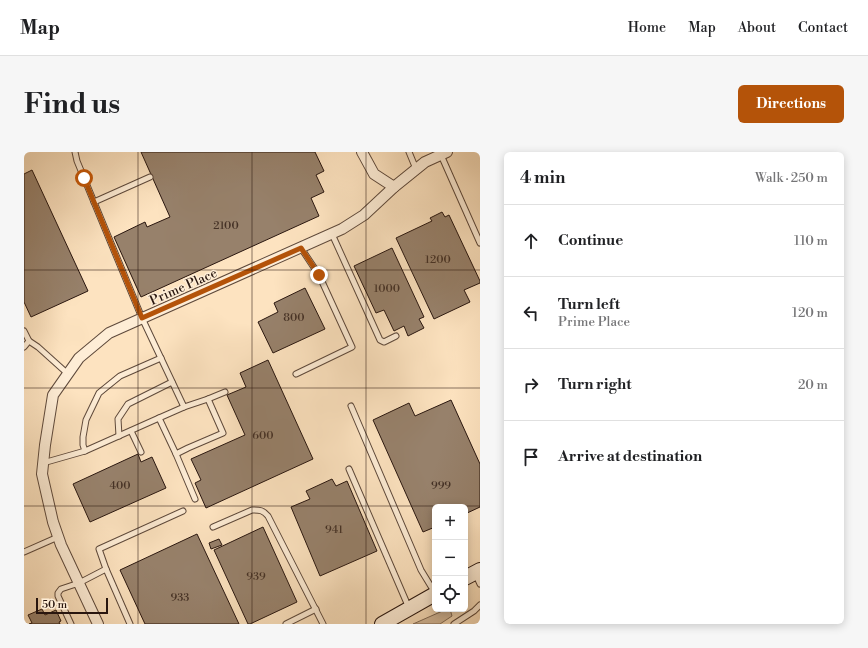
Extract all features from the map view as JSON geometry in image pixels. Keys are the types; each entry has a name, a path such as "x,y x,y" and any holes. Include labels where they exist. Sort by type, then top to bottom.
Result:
{"main road":[{"path":"382,624 432,596"}],"street":[{"path":"362,152 374,174 394,187"},
{"name":"Prime Place","path":"98,624 60,541 53,522 42,474 44,445 53,395 68,374 80,358 109,333 342,229 364,215 394,187 425,162 444,153"}],"lane":[{"path":"75,152 77,161 142,318 184,407"},
{"path":"409,152 416,169"},
{"path":"444,153 480,243"},
{"path":"94,202 150,176"},
{"path":"332,234 380,340 384,342 396,336"},
{"path":"296,374 352,347 319,275 301,248"},
{"path":"24,331 29,342 38,347 68,374"},
{"path":"24,347 29,342"},
{"path":"85,451 83,437 86,420 99,393 120,376 161,358"},
{"path":"119,436 118,419 128,404 172,382"},
{"path":"43,463 85,451 184,407 225,392"},
{"path":"176,454 223,433 208,399"},
{"path":"351,406 422,570 432,588"},
{"path":"159,418 195,499"},
{"path":"131,431 141,452"},
{"path":"349,469 409,609"},
{"path":"214,527 252,510 263,511 268,516 323,624"},
{"path":"130,624 99,549 184,512"},
{"path":"24,552 60,541"},
{"path":"71,624 58,593 61,590 79,583 106,569"},
{"path":"454,624 474,611 480,605"},
{"path":"286,624 316,609"}],"shaded area":[{"path":"440,612 451,612 452,616 440,624 413,624"}],"building":[{"path":"141,152 315,152 324,171 316,175 324,192 311,198 319,216 141,297 114,237 145,222 147,227 170,217"},
{"path":"32,170 88,291 31,317 24,302 24,174"},
{"path":"442,212 445,217 449,215 480,283 464,290 470,302 434,319 396,238 432,221 430,218"},
{"path":"392,248 424,317 419,319 424,328 408,336 404,326 394,331 384,310 376,313 354,266"},
{"path":"305,288 325,329 273,353 258,322 278,312 274,303"},
{"path":"268,360 313,459 206,508 195,483 201,480 191,459 245,435 227,395 246,387 240,373"},
{"path":"451,400 480,464 480,507 468,513 468,504 432,504 432,528 423,532 373,420 409,403 415,416"},
{"path":"138,454 141,462 152,457 166,488 90,522 73,484"},
{"path":"332,479 336,486 347,481 377,551 320,576 291,507 310,499 306,491"},
{"path":"263,527 297,602 248,624 214,550"},
{"path":"197,534 239,624 145,624 120,570"},
{"path":"219,539 222,545 211,549 209,543"},
{"path":"42,609 45,615 56,610 61,621 59,622 60,624 29,624 32,623 28,615"}],"route":[{"path":"84,178 142,318 301,248 319,275"}]}
